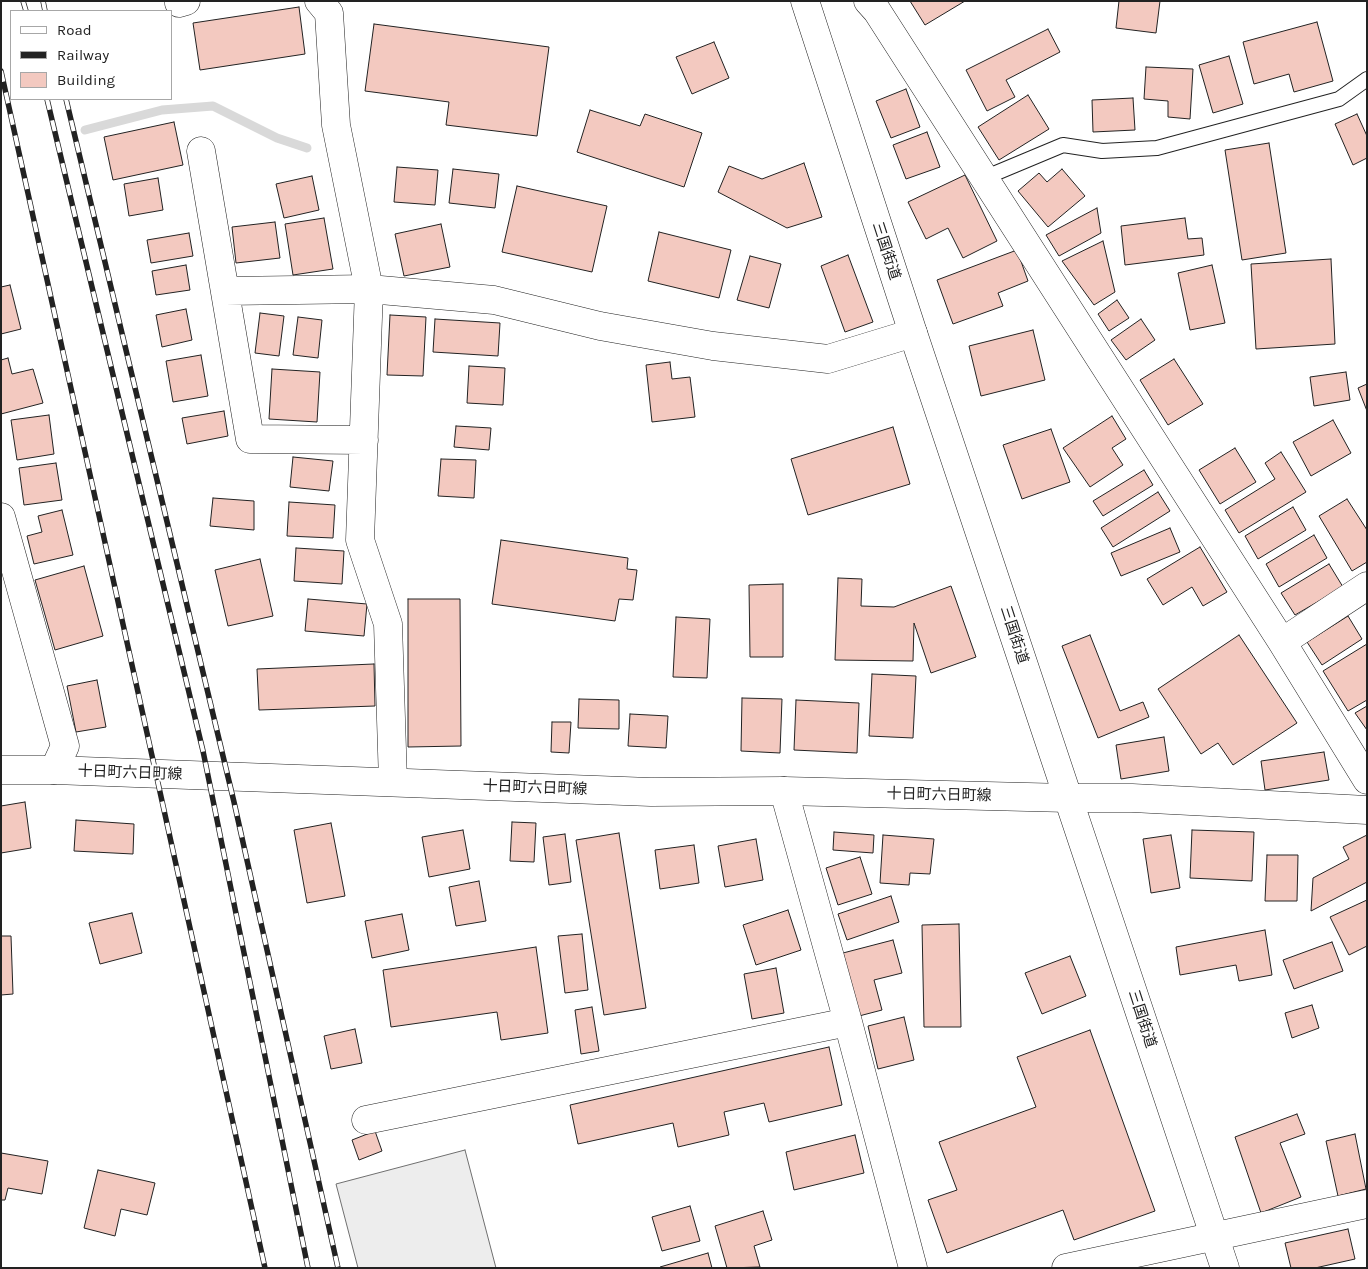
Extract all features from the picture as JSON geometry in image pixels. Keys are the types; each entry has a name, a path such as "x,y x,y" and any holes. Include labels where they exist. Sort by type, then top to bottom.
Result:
{"main road":[{"path":"319,1 329,13 336,125 369,289 360,540 388,624 393,782"},
{"name":"三国街道","path":"805,1 913,333 1225,1268"},
{"path":"868,1 877,11 1282,642 1367,780"},
{"path":"201,151 250,439 364,440"},
{"path":"225,291 369,289 494,300 600,326 703,344 828,359 913,333"},
{"path":"1,517 65,746 54,770"},
{"path":"1282,642 1367,586"},
{"name":"十日町六日町線","path":"1,770 54,770 651,792 784,791 1132,798 1367,810"},
{"path":"784,791 913,1268"},
{"path":"366,1120 848,1022"},
{"path":"1066,1268 1367,1204"}],"lane":[{"path":"984,178 1063,145 1102,150 1157,148 1339,98 1367,79"}],"shaded area":[{"path":"465,1150 496,1268 358,1268 336,1184"}],"building":[{"path":"910,1 965,1 925,25"},
{"path":"1119,1 1160,1 1156,33 1116,28"},
{"path":"299,7 305,54 200,70 193,23"},
{"path":"1317,22 1333,81 1294,92 1289,74 1254,84 1243,42"},
{"path":"374,24 549,47 537,136 446,125 449,102 365,91"},
{"path":"1048,29 1060,52 1006,80 1015,97 987,111 966,70"},
{"path":"714,42 729,78 692,94 676,57"},
{"path":"1229,56 1243,104 1213,113 1199,65"},
{"path":"1146,67 1193,69 1190,119 1168,117 1168,101 1144,99"},
{"path":"906,89 920,127 891,138 876,101"},
{"path":"1028,95 1049,129 999,160 978,127"},
{"path":"1133,98 1135,130 1093,132 1092,100"},
{"path":"590,110 640,126 645,114 702,133 684,187 577,152"},
{"path":"1357,114 1367,136 1367,158 1353,165 1335,124"},
{"path":"174,122 183,165 113,180 104,137"},
{"path":"927,132 940,167 906,179 893,145"},
{"path":"1269,143 1286,253 1242,260 1225,150"},
{"path":"804,163 822,217 787,228 718,192 729,166 762,179"},
{"path":"397,167 438,170 435,205 394,202"},
{"path":"453,169 499,174 495,208 449,203"},
{"path":"1062,169 1085,196 1048,227 1018,191 1039,173 1047,182"},
{"path":"965,175 997,241 963,258 948,228 926,239 908,202"},
{"path":"312,176 319,210 284,218 276,184"},
{"path":"158,178 163,210 129,216 124,184"},
{"path":"517,186 607,206 592,272 502,252"},
{"path":"1097,208 1101,233 1059,256 1046,235"},
{"path":"324,218 333,269 293,275 285,224"},
{"path":"1185,218 1188,239 1202,238 1204,255 1125,265 1121,226"},
{"path":"275,222 280,258 236,263 232,227"},
{"path":"441,224 450,267 404,276 395,234"},
{"path":"659,232 731,250 719,298 648,281"},
{"path":"189,233 193,256 151,263 147,240"},
{"path":"1103,241 1115,292 1094,305 1062,261"},
{"path":"1017,250 1028,281 998,293 1003,306 953,324 937,280"},
{"path":"848,255 873,322 845,332 821,266"},
{"path":"750,256 781,264 769,308 737,300"},
{"path":"1331,259 1335,344 1256,349 1251,264"},
{"path":"186,265 190,290 156,295 152,271"},
{"path":"1212,265 1225,323 1190,330 1178,273"},
{"path":"10,285 21,329 1,334 1,287"},
{"path":"1117,300 1129,318 1109,331 1098,314"},
{"path":"186,309 192,340 162,347 156,315"},
{"path":"260,313 284,316 279,356 255,353"},
{"path":"390,315 426,317 423,376 387,375"},
{"path":"298,317 322,320 318,358 293,355"},
{"path":"435,319 500,323 498,356 433,352"},
{"path":"1141,319 1155,340 1126,360 1111,340"},
{"path":"1033,330 1045,380 981,396 969,346"},
{"path":"201,355 208,396 173,402 166,361"},
{"path":"8,358 12,374 33,369 43,403 1,414 1,360"},
{"path":"1174,359 1203,404 1168,425 1140,380"},
{"path":"670,362 672,379 690,377 695,417 652,422 646,365"},
{"path":"469,366 505,368 503,405 467,403"},
{"path":"272,369 320,372 317,422 269,419"},
{"path":"1346,372 1350,400 1314,406 1310,377"},
{"path":"1367,384 1367,411 1358,388"},
{"path":"224,411 228,436 187,444 182,418"},
{"path":"49,415 54,454 17,460 11,420"},
{"path":"1112,416 1126,439 1112,448 1123,465 1090,487 1063,448"},
{"path":"1333,420 1351,453 1311,476 1293,442"},
{"path":"456,426 491,428 489,450 454,447"},
{"path":"893,427 910,484 808,515 791,459"},
{"path":"1051,429 1070,482 1022,499 1003,445"},
{"path":"1235,448 1256,482 1220,504 1199,470"},
{"path":"1281,452 1306,492 1239,533 1225,510 1275,479 1265,463"},
{"path":"293,457 333,461 329,491 290,487"},
{"path":"441,459 476,460 474,498 438,496"},
{"path":"56,463 62,500 24,505 19,468"},
{"path":"1144,470 1153,485 1103,516 1093,501"},
{"path":"1158,492 1170,511 1113,547 1101,528"},
{"path":"213,498 254,501 254,530 210,526"},
{"path":"1347,499 1367,530 1367,562 1352,571 1319,516"},
{"path":"289,502 335,505 333,538 287,536"},
{"path":"1293,507 1306,530 1258,559 1245,536"},
{"path":"62,510 73,555 34,564 27,536 42,532 38,516"},
{"path":"1170,528 1180,552 1121,576 1111,553"},
{"path":"1314,535 1327,558 1279,587 1266,564"},
{"path":"501,540 628,558 627,569 637,570 633,600 619,599 615,621 492,604"},
{"path":"1200,547 1227,592 1203,606 1192,587 1163,605 1147,579"},
{"path":"296,548 344,551 342,584 294,581"},
{"path":"260,559 273,616 228,626 215,570"},
{"path":"1329,564 1343,587 1295,615 1281,593"},
{"path":"84,566 103,636 55,650 35,580"},
{"path":"838,578 862,579 861,606 894,607 951,586 976,657 931,673 914,623 913,661 835,660"},
{"path":"783,584 783,657 750,657 749,585"},
{"path":"308,599 367,604 364,636 305,631"},
{"path":"408,599 460,599 461,746 408,747"},
{"path":"1348,616 1362,639 1322,665 1307,642"},
{"path":"676,617 710,619 707,678 673,677"},
{"path":"1090,635 1120,711 1143,702 1149,717 1098,738 1062,646"},
{"path":"1239,635 1297,723 1233,765 1218,743 1201,754 1158,689"},
{"path":"1367,644 1367,700 1348,711 1323,671"},
{"path":"374,664 375,706 259,710 257,669"},
{"path":"872,674 916,676 913,738 869,736"},
{"path":"97,680 106,727 76,732 67,686"},
{"path":"742,698 782,699 780,753 741,751"},
{"path":"579,699 619,700 619,729 578,728"},
{"path":"796,700 859,703 857,753 794,750"},
{"path":"1367,706 1367,730 1355,713"},
{"path":"630,714 668,716 666,748 628,746"},
{"path":"552,722 571,722 569,753 551,752"},
{"path":"1164,737 1169,771 1121,779 1116,745"},
{"path":"1324,752 1329,780 1265,790 1261,761"},
{"path":"25,802 31,848 1,853 1,806"},
{"path":"76,820 134,824 133,854 74,851"},
{"path":"512,822 536,823 534,862 510,861"},
{"path":"331,823 345,896 307,903 294,830"},
{"path":"463,830 470,869 429,877 422,837"},
{"path":"1192,830 1254,832 1252,881 1190,878"},
{"path":"834,832 874,835 873,853 833,850"},
{"path":"619,833 646,1008 604,1015 576,840"},
{"path":"565,834 571,882 549,885 543,837"},
{"path":"883,835 934,839 930,874 910,873 909,885 880,883"},
{"path":"1171,835 1180,888 1151,893 1143,839"},
{"path":"1367,835 1367,882 1311,911 1313,878 1349,859 1343,847"},
{"path":"756,839 763,880 725,887 718,846"},
{"path":"694,845 699,883 660,889 655,850"},
{"path":"1267,855 1298,855 1297,901 1265,901"},
{"path":"860,857 872,894 838,905 826,868"},
{"path":"479,881 486,921 456,926 449,887"},
{"path":"891,896 899,922 847,940 838,914"},
{"path":"1367,900 1367,946 1349,955 1330,917"},
{"path":"788,910 801,950 756,965 743,925"},
{"path":"132,913 142,953 100,964 89,923"},
{"path":"402,914 409,950 372,958 365,921"},
{"path":"959,924 961,1027 924,1027 922,925"},
{"path":"1265,930 1272,975 1239,981 1236,965 1180,975 1176,947"},
{"path":"582,934 588,990 565,993 558,936"},
{"path":"1,936 11,936 13,994 1,995"},
{"path":"893,940 902,973 874,980 882,1010 859,1016 843,953"},
{"path":"1332,942 1343,971 1294,989 1283,960"},
{"path":"536,947 548,1033 501,1040 497,1012 391,1027 383,970"},
{"path":"1070,956 1086,996 1042,1014 1025,973"},
{"path":"776,968 784,1013 752,1019 744,974"},
{"path":"1312,1005 1319,1028 1292,1038 1285,1013"},
{"path":"592,1007 599,1051 581,1054 575,1010"},
{"path":"904,1017 914,1060 878,1069 868,1026"},
{"path":"355,1029 362,1063 331,1069 324,1036"},
{"path":"1090,1030 1155,1211 1074,1240 1063,1210 947,1253 928,1200 957,1190 939,1142 1036,1107 1017,1057"},
{"path":"829,1047 842,1105 769,1122 764,1103 724,1112 729,1135 678,1147 673,1123 578,1144 570,1105"},
{"path":"1297,1114 1305,1134 1280,1143 1301,1197 1261,1213 1235,1137"},
{"path":"375,1131 382,1151 359,1160 352,1140"},
{"path":"1355,1134 1366,1189 1338,1196 1326,1141"},
{"path":"855,1135 864,1173 794,1190 786,1152"},
{"path":"1,1153 48,1161 42,1194 8,1188 5,1200 1,1200"},
{"path":"98,1170 155,1183 147,1215 121,1209 115,1236 84,1228"},
{"path":"690,1206 700,1241 662,1251 652,1217"},
{"path":"763,1211 772,1240 754,1246 760,1267 727,1268 715,1226"},
{"path":"1348,1229 1355,1259 1315,1268 1291,1268 1285,1243"},
{"path":"708,1253 712,1268 660,1268 660,1267"}],"waterway":[{"path":"85,130 162,110 213,106 277,138 307,148"}],"railway":[{"path":"23,1 26,10"},
{"path":"43,1 45,10"},
{"path":"1,71 265,1268"},
{"path":"47,100 203,751 308,1268"},
{"path":"66,100 234,802 338,1268"}]}
